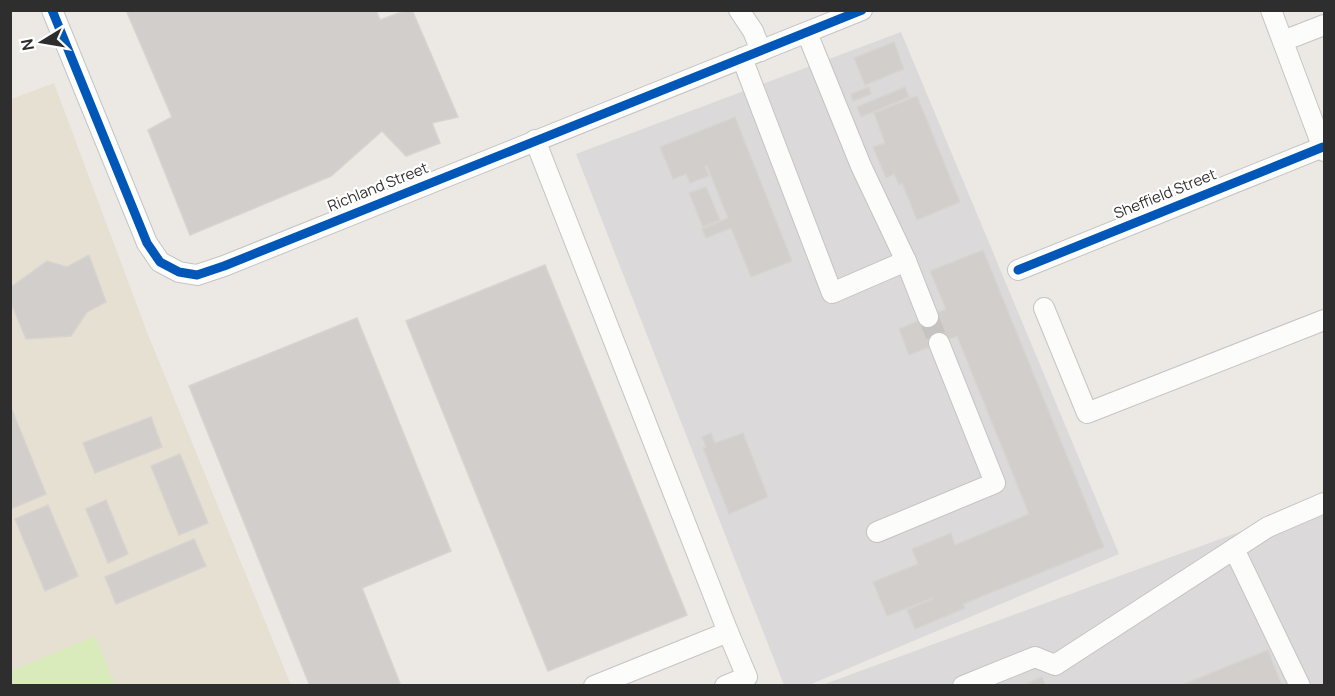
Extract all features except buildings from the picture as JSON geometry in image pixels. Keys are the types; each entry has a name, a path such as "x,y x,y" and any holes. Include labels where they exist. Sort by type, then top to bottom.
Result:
{"street":[{"name":"Richland Street","path":"52,10 147,243 160,262 179,272 197,275 862,10"},
{"path":"739,10 753,32 752,55 832,293 906,261"},
{"path":"1271,10 1324,148"},
{"path":"1283,41 1324,25"},
{"path":"807,33 861,166 906,261 928,316"},
{"path":"535,140 747,677 725,686"},
{"name":"Sheffield Street","path":"1018,270 1324,148"},
{"path":"1044,308 1087,413 1324,320"},
{"path":"878,532 995,483 939,343"},
{"path":"963,686 1035,657 1055,665 1268,527 1324,503"},
{"path":"1234,549 1300,686"},
{"path":"594,686 728,632"}],"shaded area":[{"path":"901,32 1119,554 809,685 784,685 576,154"},
{"path":"54,83 147,332 291,685 11,686 11,99"},
{"path":"1324,501 1324,685 822,685"}],"green space":[{"path":"95,636 115,685 11,685 11,671"}],"tunnel":[{"path":"928,317 939,343"}],"cycle path":[{"path":"52,10 147,243 160,262 179,272 197,275 862,10"},
{"path":"1018,270 1323,147"}]}
